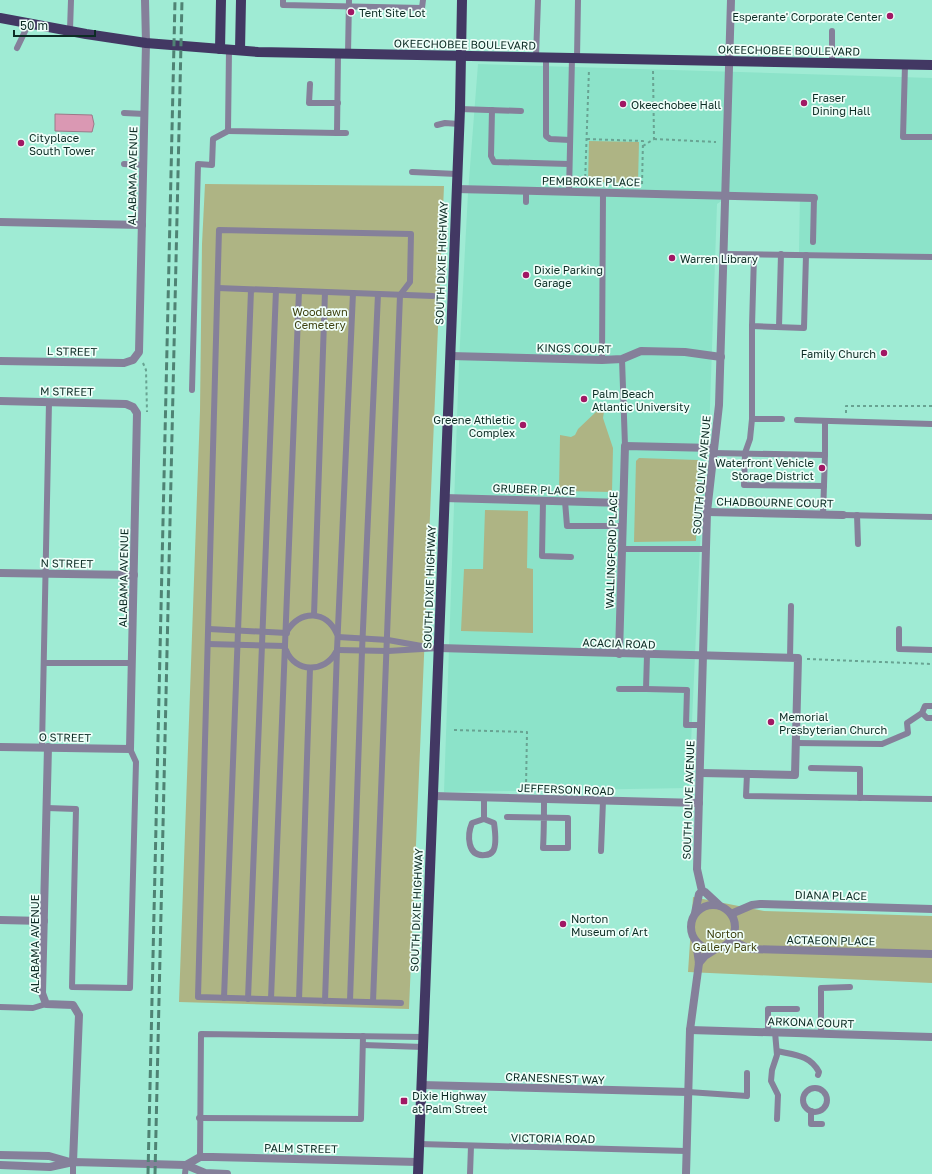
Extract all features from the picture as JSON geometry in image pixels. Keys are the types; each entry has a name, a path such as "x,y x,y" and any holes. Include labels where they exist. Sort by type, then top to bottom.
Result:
{"main road":[{"path":"221,0 225,49"},
{"path":"240,50 241,0"},
{"name":"SOUTH DIXIE HIGHWAY","path":"418,1174 460,109 462,0"},
{"name":"OKEECHOBEE BOULEVARD","path":"0,18 146,43 240,50 343,54 932,65"}],"street":[{"name":"ALABAMA AVENUE","path":"139,352 145,114 145,0"},
{"name":"SOUTH OLIVE AVENUE","path":"702,891 697,869 701,773 707,512 719,405 731,0"},
{"name":"PEMBROKE PLACE","path":"456,190 814,198"},
{"path":"0,222 142,225"},
{"name":"KINGS COURT","path":"450,356 602,360 622,359 642,351 685,352 721,356"},
{"name":"L STREET","path":"0,361 124,363 133,360 139,352"},
{"name":"M STREET","path":"0,401 126,404 133,407"},
{"name":"ALABAMA AVENUE","path":"130,749 137,413 133,407"},
{"path":"625,446 714,450"},
{"name":"WALLINGFORD PLACE","path":"619,654 625,446"},
{"name":"GRUBER PLACE","path":"444,498 623,503"},
{"name":"CHADBOURNE COURT","path":"707,512 843,515"},
{"name":"N STREET","path":"0,573 134,576"},
{"name":"ACACIA ROAD","path":"438,648 794,658"},
{"path":"701,773 795,775 796,743 794,658"},
{"name":"O STREET","path":"0,747 130,749"},
{"name":"ALABAMA AVENUE","path":"45,747 47,808 42,993 46,1004 73,1005 79,1015 73,1162"},
{"name":"JEFFERSON ROAD","path":"433,796 699,804"},
{"path":"699,963 705,956 716,949 727,945 731,940 735,927 731,914 702,891 699,894 695,913 690,925 692,937 696,942 708,949 716,949"},
{"name":"DIANA PLACE","path":"731,914 752,905 760,904 932,909"},
{"path":"695,913 706,906 720,906"},
{"path":"0,920 44,921"},
{"name":"ACTAEON PLACE","path":"731,940 750,949 932,954"},
{"path":"686,1174 690,1030 699,963 696,942"},
{"name":"ARKONA COURT","path":"690,1030 932,1037"},
{"name":"CRANESNEST WAY","path":"421,1085 688,1092"},
{"path":"0,1155 49,1156 73,1162 186,1165 205,1173 227,1174"},
{"path":"186,1165 200,1157"},
{"name":"PALM STREET","path":"200,1157 418,1162"},
{"path":"0,1165 50,1167 73,1162"}],"lane":[{"path":"70,30 71,0"},
{"path":"283,0 283,5 349,3 422,8 423,0"},
{"path":"538,0 546,136 550,139 570,140"},
{"path":"569,192 570,140 578,0"},
{"path":"337,133 338,103 349,3"},
{"path":"17,48 29,23"},
{"path":"832,31 832,63"},
{"path":"225,49 228,130"},
{"path":"905,65 903,137 932,137"},
{"path":"310,84 309,103 338,103"},
{"path":"460,109 521,111"},
{"path":"492,110 491,156 494,162 569,164"},
{"path":"124,113 145,114"},
{"path":"437,125 445,123 459,124"},
{"path":"192,390 198,164 212,165 212,139 228,130 346,133"},
{"path":"124,164 144,165"},
{"path":"412,172 457,174"},
{"path":"526,191 526,202"},
{"path":"602,360 603,193"},
{"path":"813,242 814,198"},
{"path":"373,1002 388,651 400,295 410,282 410,234 219,230 198,997 401,1003"},
{"path":"724,254 932,257"},
{"path":"779,327 781,254"},
{"path":"754,255 752,418 750,439 745,453 744,485 824,486"},
{"path":"752,326 804,328 806,255"},
{"path":"218,288 432,296"},
{"path":"224,998 251,290"},
{"path":"248,999 276,290"},
{"path":"271,999 299,291"},
{"path":"314,615 325,292"},
{"path":"325,1001 337,650 353,293"},
{"path":"350,1001 362,651 378,294"},
{"path":"622,359 625,446"},
{"path":"45,747 45,573 49,402"},
{"path":"752,418 782,419"},
{"path":"796,420 932,424"},
{"path":"823,515 825,421"},
{"path":"714,450 745,453 824,455"},
{"path":"543,500 542,556 571,557"},
{"path":"565,501 566,526 622,526"},
{"path":"843,515 932,517"},
{"path":"857,515 858,544"},
{"path":"622,549 706,549"},
{"path":"791,606 794,658"},
{"path":"286,633 293,623 302,617 314,615 325,619 334,626 338,637"},
{"path":"208,629 286,633"},
{"path":"900,629 900,649 932,650"},
{"path":"338,637 388,640 438,648"},
{"path":"208,644 285,646"},
{"path":"285,646 288,655 294,662 301,666 310,668 327,664 333,658 337,650"},
{"path":"337,650 388,651 438,648"},
{"path":"646,689 648,655"},
{"path":"44,662 132,663"},
{"path":"299,1000 310,668"},
{"path":"619,689 687,690 686,724 702,724"},
{"path":"796,743 882,744 908,733 907,722 922,713 925,706 932,706"},
{"path":"922,713 927,718 932,718"},
{"path":"47,808 76,809 72,988 130,988 136,762 130,749"},
{"path":"811,768 860,769 860,798"},
{"path":"747,774 746,796 932,799"},
{"path":"484,797 484,819"},
{"path":"507,817 544,818 568,818 568,848 543,848 544,818 544,799"},
{"path":"601,851 603,801"},
{"path":"484,819 490,820 494,824 494,850 490,854 480,855 472,852 470,848 471,826 476,820 484,819"},
{"path":"821,1033 821,988 850,988"},
{"path":"0,1007 33,1008 46,1004"},
{"path":"777,1119 778,1095 771,1081 777,1051 768,1009 796,1009"},
{"path":"200,1157 199,1118 201,1034 363,1036 423,1042"},
{"path":"199,1118 361,1119 363,1036"},
{"path":"363,1046 423,1042"},
{"path":"777,1051 805,1058 814,1064 819,1072 818,1075"},
{"path":"688,1092 747,1096 747,1073"},
{"path":"813,1086 824,1091 827,1102 822,1109 811,1111 805,1106 803,1099 806,1092 813,1086"},
{"path":"811,1111 811,1124 822,1124"},
{"name":"VICTORIA ROAD","path":"419,1144 686,1151"},
{"path":"470,1174 471,1146"},
{"path":"73,1162 73,1174"},
{"path":"185,1174 186,1165"}],"path":[{"path":"585,183 589,69"},
{"path":"653,70 654,139"},
{"path":"587,139 643,141 642,185"},
{"path":"643,146 654,139 716,142"},
{"path":"136,430 147,411 146,370 139,352"},
{"path":"845,416 846,406 932,406"},
{"path":"794,658 932,664"},
{"path":"454,730 527,732 526,787"}],"shaded area":[{"name":"Palm Beach Atlantic University","path":"478,64 932,78 932,254 799,252 800,194 733,193 717,204 709,435 700,545 689,788 444,792 459,362 468,193"},
{"path":"55,114 92,115 94,124 92,132 55,131"}],"green space":[{"path":"589,141 639,142 638,183 588,182"},
{"name":"Woodlawn Cemetery","path":"205,184 444,186 409,1009 179,1002 200,411 202,244"},
{"path":"598,410 604,411 603,418 613,448 612,492 559,491 560,435 571,437 575,435 578,429"},
{"path":"639,458 698,460 696,541 634,542 636,461"},
{"path":"485,510 528,511 527,568 533,569 533,633 461,631 464,569 483,569"},
{"name":"Norton Gallery Park","path":"693,897 764,911 932,916 932,983 688,972"}],"railway":[{"path":"148,1174 175,0"},
{"path":"155,1174 182,0"}],"place":[{"name":"Tent Site Lot","path":"351,12"},
{"name":"Esperante' Corporate Center","path":"890,16"},
{"name":"Fraser Dining Hall","path":"804,103"},
{"name":"Okeechobee Hall","path":"623,104"},
{"name":"Cityplace South Tower","path":"21,143"},
{"name":"Warren Library","path":"672,258"},
{"name":"Dixie Parking Garage","path":"526,275"},
{"name":"Family Church","path":"884,353"},
{"name":"Palm Beach Atlantic University","path":"584,399"},
{"name":"Greene Athletic Complex","path":"523,425"},
{"name":"Waterfront Vehicle Storage District","path":"822,468"},
{"name":"Memorial Presbyterian Church","path":"771,722"},
{"name":"Norton Museum of Art","path":"563,924"},
{"name":"Dixie Highway at Palm Street","path":"404,1101"}]}
